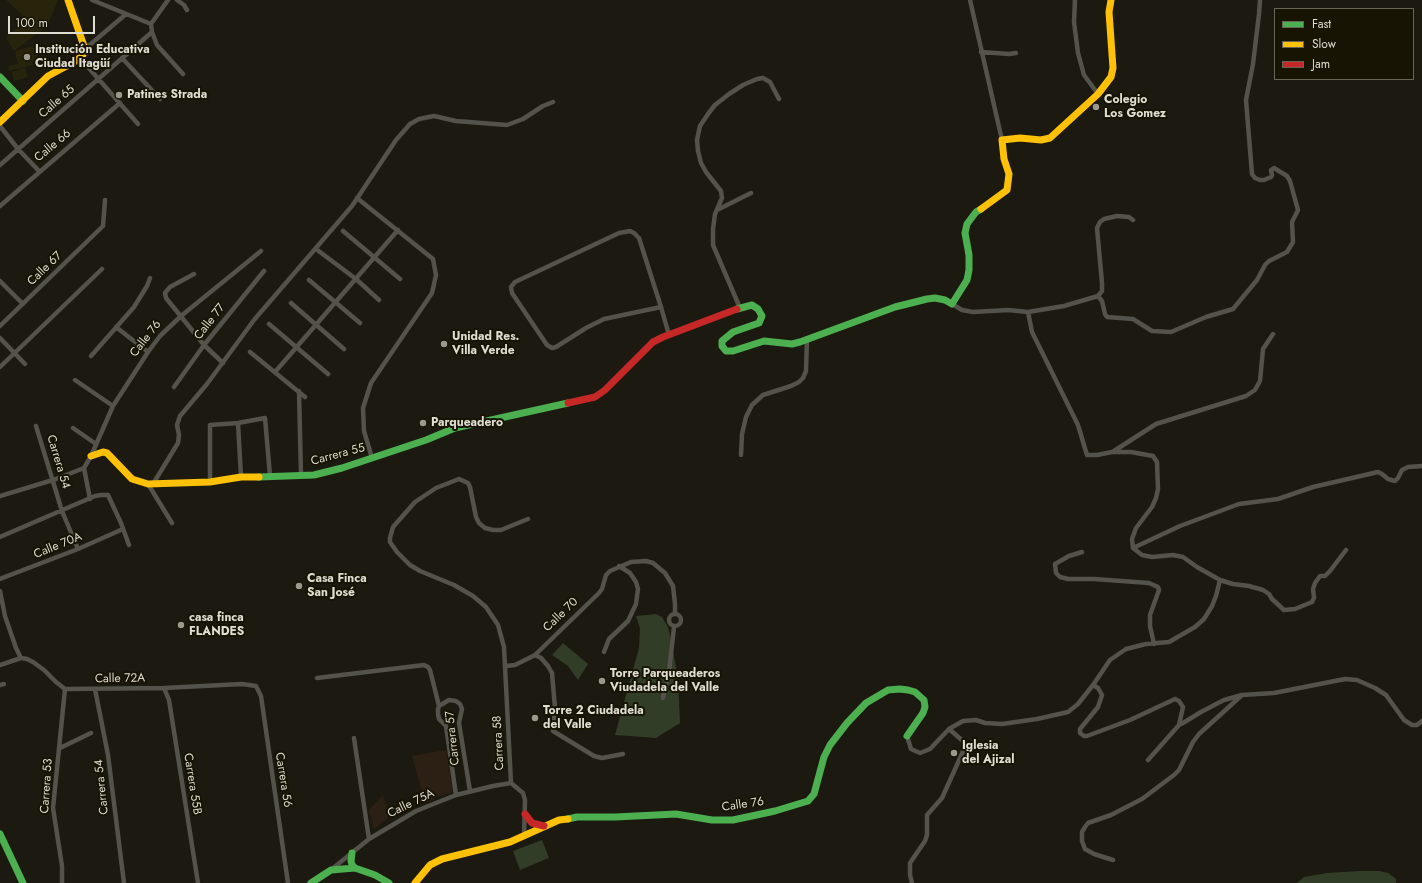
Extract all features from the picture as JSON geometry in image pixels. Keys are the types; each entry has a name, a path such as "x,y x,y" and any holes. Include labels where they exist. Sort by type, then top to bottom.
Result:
{"street":[{"path":"68,0 85,49"},
{"path":"92,0 151,24"},
{"path":"168,0 151,24 152,32 158,45 183,74"},
{"path":"177,0 184,5 187,10"},
{"path":"952,304 967,280 969,270 969,255 965,233 967,224 976,212 1007,190 1009,182 1009,174 1004,159 1002,140 970,0"},
{"path":"1075,0 1074,22 1078,53 1084,75 1098,94"},
{"path":"1002,140 1020,138 1041,140 1050,138 1098,94 1111,77 1113,68 1109,12 1111,0"},
{"path":"1098,296 1102,301 1105,314 1107,316 1133,319 1152,331 1171,332 1206,316 1233,309 1258,280 1265,265 1269,261 1286,252 1292,242 1292,222 1298,210 1290,181 1287,176 1274,168 1271,170 1271,177 1264,180 1255,178 1252,174 1246,100 1253,64 1260,14 1260,0"},
{"path":"0,122 48,76 80,58 85,52 85,49 126,14"},
{"name":"Calle 65","path":"0,165 152,32"},
{"path":"981,52 1016,53"},
{"path":"80,58 138,124"},
{"path":"122,58 160,99"},
{"path":"0,77 23,101"},
{"path":"740,308 713,245 713,229 717,210 722,198 721,191 701,163 697,140 700,126 708,114 729,94 743,85 763,78 770,82 779,99"},
{"path":"172,523 151,484 178,443 178,425 180,416 207,384 254,320 334,228 357,198 396,140 410,124 427,116 434,116 456,122 508,125 523,119 553,102"},
{"name":"Calle 66","path":"0,206 120,103"},
{"path":"0,126 18,149 39,171"},
{"path":"717,210 751,193"},
{"path":"357,198 433,259 436,275 432,294 371,383 363,408 364,431 372,458"},
{"name":"Calle 67","path":"0,326 104,226 105,200"},
{"path":"662,307 604,319 586,328 556,348 552,348 547,345 512,293 511,287 515,282 619,233 627,231 634,233 639,238 662,307 669,335 740,308 752,305 758,309 762,316 759,323 733,332 722,341 722,346 726,351 733,351 764,341 792,344 807,340 895,306 935,298 945,300 962,310 973,312 1008,310 1028,312 1064,306 1098,296 1102,291 1102,283 1097,228 1100,222 1104,219 1117,216 1133,220"},
{"path":"275,372 398,230"},
{"path":"343,231 400,279"},
{"path":"316,249 356,279 379,300"},
{"name":"Calle 76","path":"84,468 91,456 113,406 160,336 180,316 261,251"},
{"path":"0,367 102,269"},
{"name":"Calle 77","path":"174,387 204,345 264,271"},
{"path":"194,274 170,287 165,293 166,298 204,345 223,363"},
{"path":"91,356 137,303 150,278"},
{"path":"309,280 360,324"},
{"path":"0,281 23,304"},
{"path":"291,302 344,349"},
{"path":"1028,312 1032,332 1078,425 1088,455 1112,452 1131,452 1152,456 1157,462 1157,494 1152,508 1136,528 1132,539 1133,548 1142,555 1152,557 1173,555 1183,557 1220,580 1263,590 1269,594 1272,599 1284,610 1295,609 1312,602 1314,598 1313,589 1315,583 1320,576 1325,576 1330,571 1346,550"},
{"path":"269,324 328,374"},
{"path":"116,326 148,352"},
{"path":"1112,452 1156,424 1246,396 1255,390 1260,381 1264,349 1273,334"},
{"name":"Carrera 55","path":"91,456 103,452 114,459 132,479 151,484 210,482 241,477 314,475 342,468 426,440 455,428 595,397 605,390 654,342 669,335"},
{"path":"0,338 25,364"},
{"path":"742,455 742,434 746,417 752,405 763,395 799,382 803,378 806,371 807,340"},
{"path":"250,352 305,397"},
{"path":"75,380 113,406"},
{"path":"298,391 301,475"},
{"path":"210,482 210,425 238,423 265,418 270,476"},
{"path":"238,423 241,477"},
{"name":"Carrera 54","path":"36,426 62,511 78,549"},
{"path":"73,428 96,444"},
{"path":"1133,548 1180,526 1239,504 1278,499 1313,487 1378,472 1388,479 1395,481 1402,470 1408,467 1422,466"},
{"path":"0,496 84,468 90,499"},
{"name":"Carrera 58","path":"524,837 525,800 523,793 511,783 506,666 500,630 495,619 486,607 466,592 410,565 400,557 390,542 390,534 396,524 412,505 422,497 436,488 459,479 468,483 476,518 485,528 501,530 528,519"},
{"path":"0,537 96,496 108,495 123,529 128,545"},
{"name":"Calle 70A","path":"0,579 78,549 123,529"},
{"path":"1082,552 1069,556 1055,564 1056,573 1060,578 1149,583 1158,587 1160,590 1150,615 1150,626 1154,644"},
{"path":"619,566 631,562 646,561 659,567 669,578 672,586 675,614"},
{"path":"604,652 609,639 628,621 636,604 638,588 636,582 626,569 619,566"},
{"name":"Calle 70","path":"506,666 515,665 535,655 599,593 602,589 606,575 610,570 619,566"},
{"path":"912,883 910,863 925,841 927,835 927,815 942,798 965,747 964,742 949,729 962,721 976,720 985,723 1002,724 1062,714 1074,708 1093,685 1110,660 1118,653 1126,649 1146,644 1169,642 1195,627 1204,619 1212,606 1220,580"},
{"path":"0,591 5,616 21,658"},
{"path":"674,627 671,626 668,620 669,617 675,614"},
{"path":"674,627 680,624 681,621 678,615 675,614"},
{"path":"663,698 674,627"},
{"path":"535,655 541,658 552,673 555,708 553,731 598,757 602,758 623,754"},
{"path":"0,665 21,658 33,662 65,689"},
{"path":"317,678 424,665 430,670 439,706"},
{"path":"1178,725 1224,700 1242,695 1274,693 1346,679 1358,680 1375,688 1386,696 1404,720 1412,725 1416,725 1422,721"},
{"name":"Calle 72A","path":"65,689 164,688 242,684 252,685"},
{"name":"Carrera 56","path":"252,685 256,686 261,696 288,883"},
{"path":"1093,685 1098,688 1102,695 1098,707 1080,729 1080,733 1084,736 1130,720 1175,699 1179,701 1182,707 1178,725 1148,760"},
{"name":"Carrera 55B","path":"164,688 169,700 198,883"},
{"name":"Carrera 53","path":"62,883 62,866 54,808 65,689"},
{"name":"Carrera 54","path":"95,689 108,755 124,883"},
{"name":"Calle 76","path":"415,883 430,866 442,859 510,842 559,820 577,817 676,814 712,820 733,820 775,811 808,801 814,794 824,757 830,745 847,723 866,704 873,698 888,690 900,689 915,692 924,700 925,707 923,713 907,736 912,751 920,753 930,750 949,729"},
{"path":"1113,860 1094,854 1086,849 1082,841 1082,832 1084,827 1088,823 1111,815 1142,800 1179,770 1193,742 1199,734 1242,695"},
{"name":"Carrera 57","path":"456,795 446,726 439,719 438,714 439,706 446,701 456,701 461,707 462,712 459,723 470,791"},
{"path":"60,748 92,733"},
{"path":"354,738 369,839"},
{"name":"Calle 75A","path":"331,870 369,839 416,811 456,795 511,783"},
{"path":"525,811 532,823 544,826"},
{"path":"0,834 23,883"},
{"path":"352,853 351,861 355,868"},
{"path":"311,883 331,870 355,868 375,874 389,883"}],"shaded area":[{"path":"6,0 58,0 47,26 14,51 6,38 26,18"},
{"name":"Institución Educativa Ciudad Itagüí","path":"41,44 42,53 37,54 39,59 32,61 33,65 9,71 8,66 18,64 15,51"},
{"path":"25,68 28,77 14,81 12,72"},
{"path":"446,750 453,792 425,803 412,756"},
{"path":"383,795 389,817 374,829 369,810"}],"green space":[{"path":"656,614 662,617 668,627 671,640 678,678 680,723 656,738 615,735 639,648 640,628 636,616"},
{"path":"563,643 588,664 578,680 568,666 552,655"},
{"path":"542,840 549,858 520,870 513,851"},
{"path":"1379,871 1388,873 1396,879 1396,883 1297,883 1304,877 1327,873"}],"traffic: fast":[{"path":"0,77 23,101"},
{"path":"737,309 752,305 758,309 762,316 759,323 733,332 722,341 722,346 726,351 733,351 764,341 792,344 800,342 895,307 927,299 935,298 945,300 952,304 967,280 969,270 969,255 965,233 967,224 976,212 981,209"},
{"path":"259,477 314,475 342,468 426,440 455,428 568,403"},
{"path":"568,819 577,817 676,814 712,820 733,820 775,811 808,801 814,794 824,757 830,745 847,723 866,703 888,690 908,690 915,692 924,700 925,707 923,713 907,736"},
{"path":"0,834 23,883"},
{"path":"352,853 351,861 355,868"},
{"path":"311,883 331,870 355,868 375,875 389,883"}],"traffic: slow":[{"path":"0,122 48,76 76,61 83,55 85,49 68,0"},
{"path":"981,209 1007,190 1009,174 1004,159 1002,140 1020,138 1041,140 1050,138 1098,94 1111,77 1113,68 1109,12 1111,0"},
{"path":"91,456 103,452 107,453 132,479 148,484 210,482 241,477 259,477"},
{"path":"415,883 430,865 442,859 510,842 559,820 568,819"}],"traffic: jam":[{"path":"568,403 595,397 605,390 653,342 737,309"},
{"path":"525,814 532,823 544,826"}],"place":[{"name":"Institución Educativa Ciudad Itagüí","path":"27,57"},
{"name":"Patines Strada","path":"119,95"},
{"name":"Colegio Los Gomez","path":"1096,107"},
{"name":"Unidad Res. Villa Verde","path":"444,344"},
{"name":"Parqueadero","path":"423,423"},
{"name":"Casa Finca San José","path":"299,586"},
{"name":"casa finca FLANDES","path":"181,625"},
{"name":"Torre Parqueaderos Viudadela del Valle","path":"602,681"},
{"name":"Torre 2 Ciudadela del Valle","path":"535,718"},
{"name":"Iglesia del Ajizal","path":"954,753"}]}
